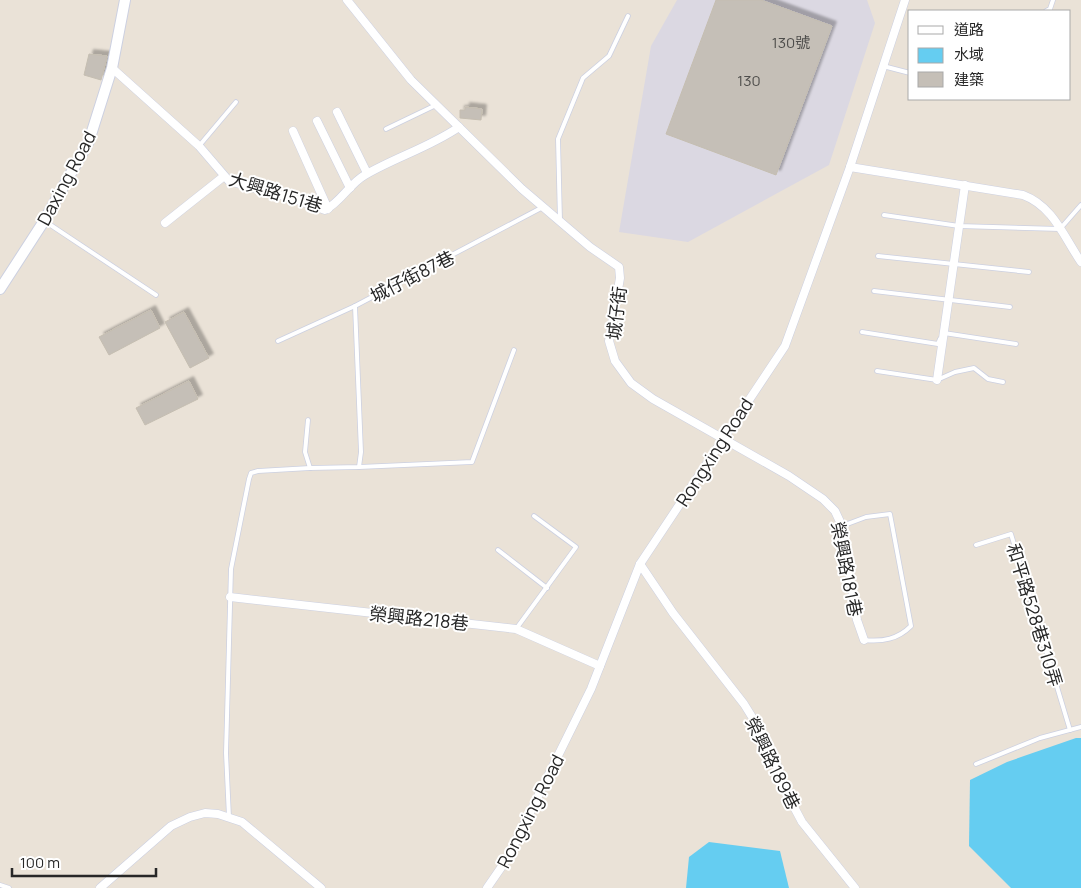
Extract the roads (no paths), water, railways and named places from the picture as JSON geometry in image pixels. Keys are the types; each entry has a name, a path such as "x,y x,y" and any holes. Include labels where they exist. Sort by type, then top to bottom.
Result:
{"street":[{"name":"Daxing Road","path":"0,289 44,221 89,141 112,68 124,0"},
{"path":"348,0 411,80 522,189 558,221"},
{"name":"Rongxing Road","path":"487,888 507,859 591,689 640,564 784,346 850,167 882,65 906,11 905,0"},
{"name":"大興路151巷","path":"112,68 199,146 217,165 223,177 229,182 294,199 325,210 335,206 350,188 367,174 401,156 439,140 459,127"},
{"path":"337,112 367,174"},
{"path":"317,121 350,188"},
{"path":"293,131 328,209"},
{"path":"850,167 1024,195 1035,199 1049,212 1081,262"},
{"path":"165,223 223,177"},
{"path":"937,380 965,185"},
{"name":"城仔街","path":"558,221 619,267 620,278 609,341 615,361 631,383 723,440"},
{"name":"榮興路181巷","path":"723,440 789,476 823,499 835,511 842,526 857,620 864,640"},
{"name":"榮興路189巷","path":"640,564 673,613 744,704 766,740 786,792 802,822 856,888"},
{"name":"榮興路218巷","path":"230,597 516,629 600,666"},
{"path":"100,888 171,826 190,817 205,813 229,817 242,822 321,888"}],"lane":[{"path":"558,221 558,139 583,78 609,56 628,16"},
{"path":"882,65 908,72"},
{"path":"199,146 236,102"},
{"path":"386,129 437,105"},
{"path":"884,214 958,226 1060,229 1081,205"},
{"name":"城仔街87巷","path":"278,341 354,306 543,207"},
{"path":"44,221 156,296"},
{"path":"878,256 1029,272"},
{"path":"874,291 1010,307"},
{"path":"354,306 361,452 359,467"},
{"path":"862,332 938,344 943,333 1016,344"},
{"path":"229,817 226,753 231,569 238,526 245,507 251,473 258,470 472,462 514,350"},
{"path":"877,371 937,380 956,372 974,368 988,379 1004,382"},
{"path":"308,420 305,452 310,468"},
{"path":"842,526 866,517 890,514 911,626 901,636 875,641 864,640"},
{"path":"516,629 576,547 534,516"},
{"name":"和平路528巷310弄","path":"976,545 1010,534 1070,730"},
{"path":"498,550 547,588"},
{"path":"976,764 1040,738 1081,727"},
{"path":"0,885 8,888"}],"water":[{"path":"1076,738 1081,738 1081,888 1011,888 969,846 970,780 1007,762"},
{"path":"709,842 780,851 789,888 686,888 689,857"}]}
